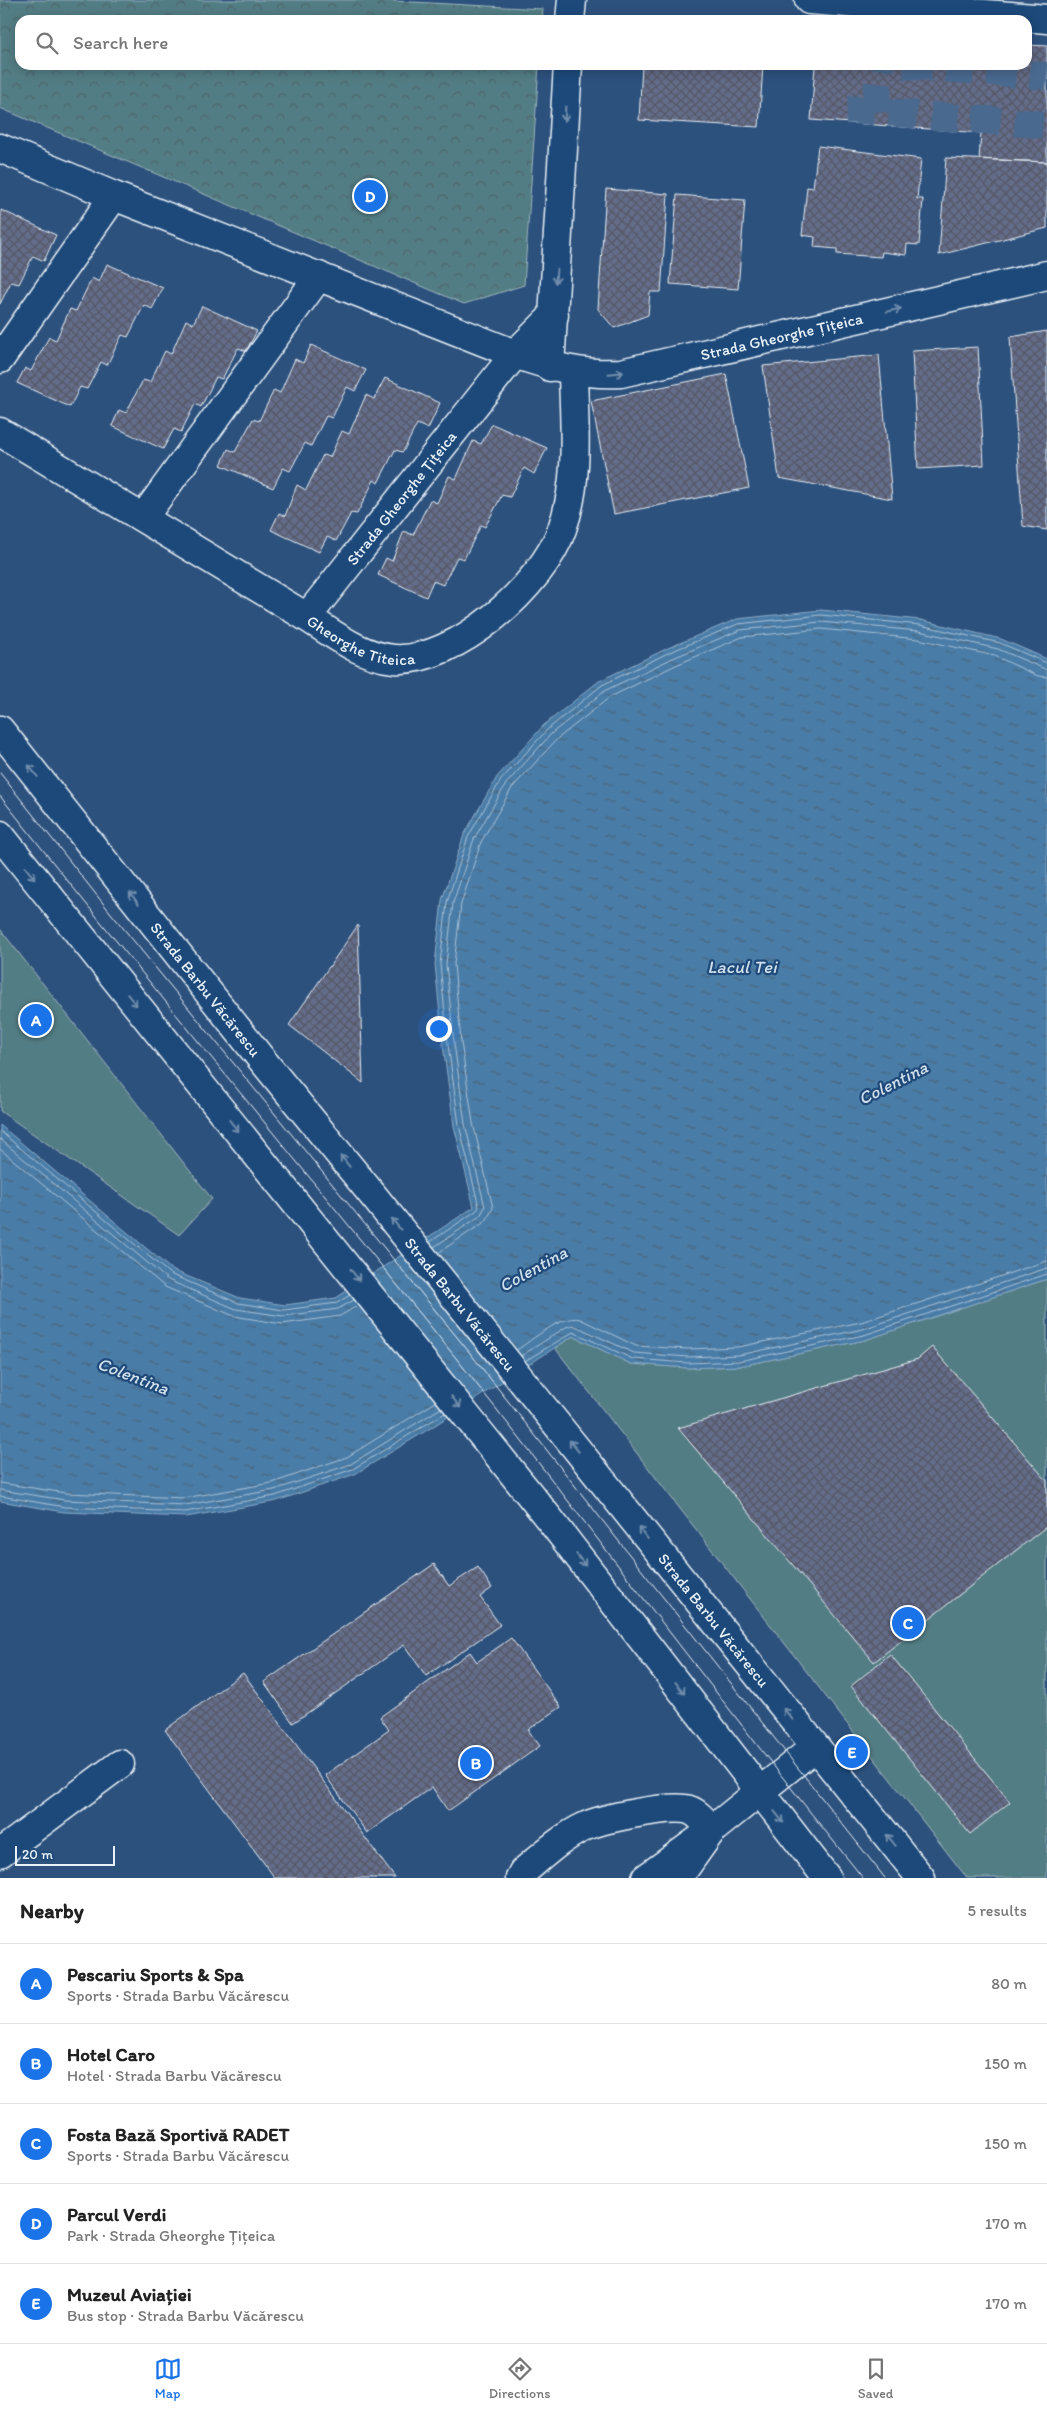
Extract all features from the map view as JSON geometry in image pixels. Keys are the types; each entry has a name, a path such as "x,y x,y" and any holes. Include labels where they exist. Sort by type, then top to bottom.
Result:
{"street":[{"path":"570,15 572,0"},
{"path":"808,0 997,15"},
{"path":"1032,18 1047,19"},
{"name":"Gheorghe Titeica","path":"0,432 308,617 348,644 368,654 394,659 415,657 461,639 484,624 514,600 546,562 556,545 574,484 562,369 554,314 568,70"},
{"name":"Strada Gheorghe Țițeica","path":"1,150 515,354 562,369 595,374 621,373 1047,275"},
{"path":"0,359 114,196"},
{"path":"142,518 320,276"},
{"path":"515,354 554,314"},
{"name":"Strada Gheorghe Țițeica","path":"308,617 515,354"},
{"name":"Strada Barbu Văcărescu","path":"0,730 263,1061 921,1878"},
{"path":"0,835 551,1521 827,1878"},
{"path":"646,1878 712,1830 815,1747"},
{"path":"0,1853 120,1764"},
{"path":"520,1878 523,1872 556,1843 587,1825 659,1810 686,1809 698,1815 712,1830"},
{"path":"678,1878 712,1830"}],"green space":[{"path":"0,0 374,0 543,9 542,15 15,15 15,70 539,70 524,285 464,304 0,108"},
{"path":"0,929 212,1199 179,1235 0,1111"},
{"path":"1047,1279 1047,1878 967,1878 555,1348 573,1336 631,1364 688,1368 740,1366 865,1340"}],"water":[{"name":"Lacul Tei","path":"821,610 921,620 1001,639 1047,659 1047,1279 865,1340 740,1366 688,1368 631,1364 573,1336 429,1429 355,1474 277,1501 186,1517 64,1512 0,1501 0,1125 172,1270 240,1298 285,1305 336,1298 474,1207 454,1126 435,964 442,900 464,835 497,777 544,725 599,681 668,648 737,619"}],"building":[{"path":"1032,45 1047,46 1047,162 979,159 981,133 811,120 815,70 1032,70"},
{"path":"642,70 763,70 759,127 639,120"},
{"path":"818,146 921,159 917,199 923,199 919,245 907,244 906,255 882,252 881,257 837,254 837,249 814,247 815,237 802,235 807,187 813,188"},
{"path":"946,158 1047,162 1047,228 939,255"},
{"path":"606,189 668,194 661,292 650,292 648,315 614,328 598,309"},
{"path":"677,195 745,200 738,289 670,284"},
{"path":"1,210 56,235 44,261 33,256 19,284 11,282 0,304"},
{"path":"107,264 163,288 152,309 144,305 128,337 122,335 107,365 101,362 87,389 80,387 70,407 17,383 25,368 31,371 49,337 56,340 70,309 76,311 92,278 99,282"},
{"path":"202,306 257,331 246,351 238,348 222,379 216,377 201,407 195,404 181,432 174,429 163,449 112,426 119,410 126,413 143,380 150,382 165,351 171,354 186,320 193,324"},
{"path":"1047,331 1047,530 1023,526 1010,337"},
{"path":"311,345 366,370 355,391 347,387 332,418 326,416 311,446 305,443 290,471 283,468 273,488 221,465 228,449 235,452 253,419 259,421 274,390 280,393 295,359 303,363"},
{"path":"978,347 984,465 918,469 912,351"},
{"path":"879,355 892,499 779,478 763,366"},
{"path":"726,374 749,488 614,514 591,401"},
{"path":"385,378 440,403 428,429 417,424 403,452 395,450 378,483 374,480 357,514 351,513 336,541 327,537 319,552 271,530 279,513 285,516 297,485 306,490 323,455 330,457 342,431 349,434 366,395 374,399"},
{"path":"492,424 547,448 534,474 524,468 510,497 502,495 485,527 481,525 464,559 457,557 443,585 433,581 426,597 378,575 386,558 392,561 404,531 413,535 430,500 437,503 449,476 456,479 473,441 481,444"},
{"path":"358,925 363,1083 289,1025"},
{"path":"932,1347 1047,1481 1047,1526 874,1662 678,1428 918,1359"},
{"path":"434,1564 449,1586 478,1567 492,1588 480,1597 500,1625 426,1676 404,1645 293,1723 264,1682"},
{"path":"511,1638 561,1707 528,1730 540,1746 448,1811 432,1787 367,1833 325,1775 389,1730 380,1717 470,1652 477,1662"},
{"path":"890,1654 1010,1802 970,1834 851,1686"},
{"path":"243,1673 395,1878 275,1878 165,1730"}],"tunnel":[{"path":"875,111 879,70"},
{"path":"969,70 1047,76"},
{"path":"847,109 1047,125"}],"tram line":[{"path":"0,773 106,907 470,1353 885,1878"},
{"path":"0,796 460,1363 863,1878"}],"place":[{"name":"Parcul Verdi","path":"370,196"},
{"name":"Pescariu Sports & Spa","path":"36,1020"},
{"name":"Fosta Bază Sportivă RADET","path":"908,1623"},
{"name":"Muzeul Aviației","path":"852,1752"},
{"name":"Hotel Caro","path":"476,1763"}],"water label":[{"name":"Colentina","path":"893,1083"},
{"name":"Colentina","path":"533,1269"},
{"name":"Colentina","path":"133,1376"}]}
